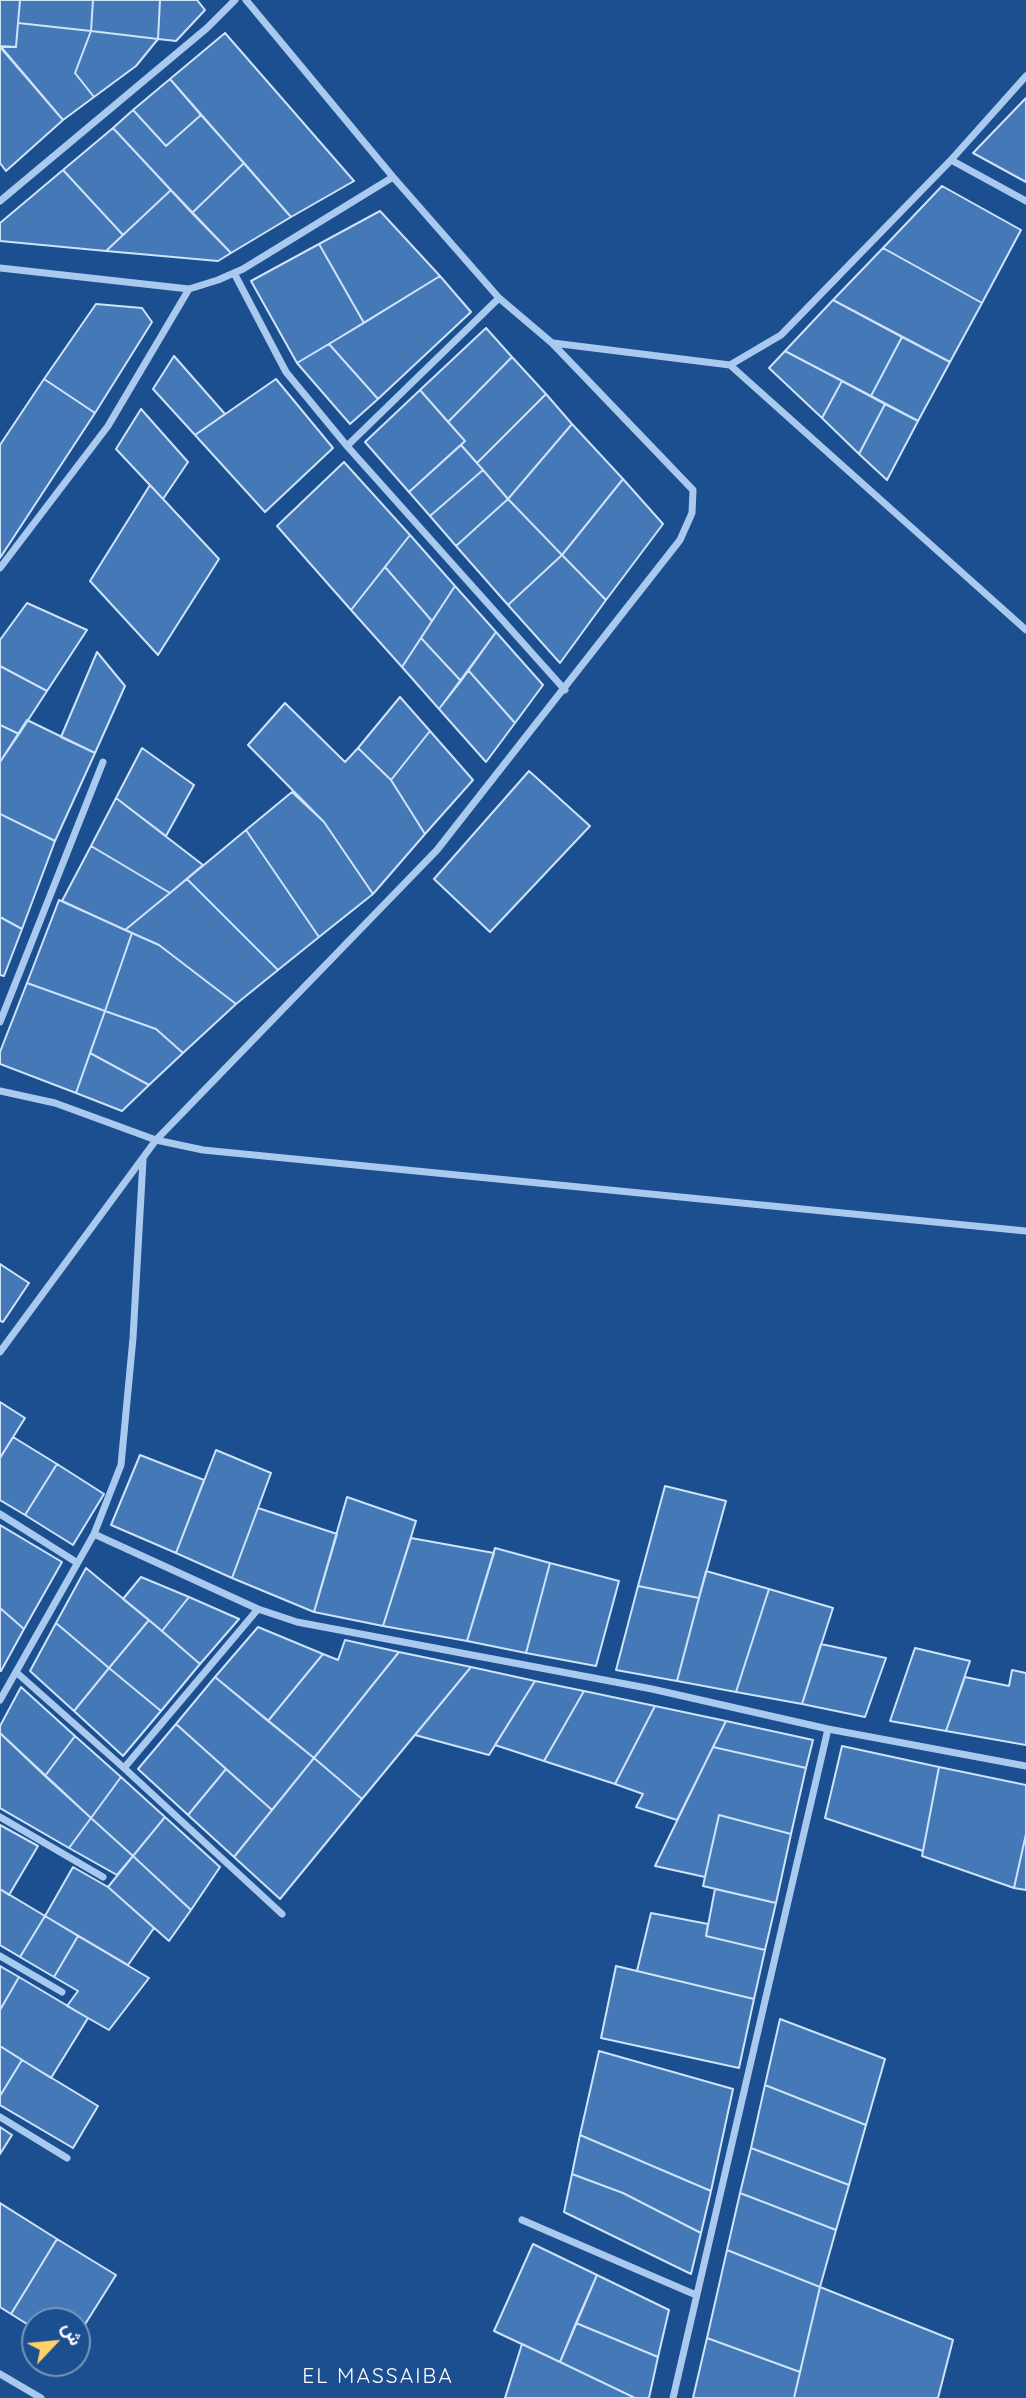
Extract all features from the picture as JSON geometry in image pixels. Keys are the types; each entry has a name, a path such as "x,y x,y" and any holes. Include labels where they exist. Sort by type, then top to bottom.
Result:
{"street":[{"path":"0,201 207,28 235,0"},
{"path":"0,1352 156,1140 437,850 680,540 692,513 693,490 552,343 499,298 393,177 246,0"},
{"path":"730,365 781,335 951,160 1026,76"},
{"path":"951,160 1026,201"},
{"path":"0,268 189,289 233,273 393,177"},
{"path":"233,273 286,372 347,446 565,690"},
{"path":"0,568 108,426 189,289"},
{"path":"347,446 499,298"},
{"path":"552,343 730,365 1026,630"},
{"path":"0,1022 103,762"},
{"path":"0,1091 55,1103 156,1140 203,1150 1026,1231"},
{"path":"0,1700 94,1534 121,1465 133,1338 143,1159"},
{"path":"0,1514 76,1562"},
{"path":"94,1534 258,1609 297,1622 652,1689 828,1729 1026,1766"},
{"path":"124,1768 258,1609"},
{"path":"16,1672 282,1914"},
{"path":"673,2398 828,1729"},
{"path":"0,1818 103,1877"},
{"path":"0,1956 62,1992"},
{"path":"0,2117 67,2158"},
{"path":"522,2220 696,2295"},
{"path":"0,2374 41,2398"}],"building":[{"path":"0,0 20,0 16,47 0,46"},
{"path":"20,0 93,0 91,31 18,23"},
{"path":"93,0 160,0 158,39 91,31"},
{"path":"160,0 197,0 205,10 176,41 158,39"},
{"path":"18,23 91,31 75,73 94,97 63,120 1,47 16,47"},
{"path":"91,31 158,39 136,66 94,97 75,73"},
{"path":"225,33 354,181 291,217 170,79"},
{"path":"0,47 63,120 6,171 0,163"},
{"path":"170,79 201,115 166,146 133,110"},
{"path":"1026,98 1026,182 973,153"},
{"path":"133,110 166,146 201,115 244,163 192,213 113,128"},
{"path":"113,128 171,190 123,235 63,170"},
{"path":"244,163 291,217 231,253 192,213"},
{"path":"63,170 123,235 106,251 0,241 0,223"},
{"path":"942,186 1021,230 982,303 883,248"},
{"path":"171,190 231,253 218,261 106,251"},
{"path":"380,211 440,276 364,323 319,244"},
{"path":"319,244 364,323 297,363 251,281"},
{"path":"883,248 982,303 950,362 833,300"},
{"path":"440,276 471,312 378,399 329,344"},
{"path":"833,300 902,337 871,396 785,351"},
{"path":"96,304 142,308 152,322 95,413 44,379"},
{"path":"486,328 512,357 448,422 420,390"},
{"path":"902,337 950,362 918,421 871,396"},
{"path":"329,344 378,399 350,424 297,363"},
{"path":"785,351 842,381 822,418 769,368"},
{"path":"174,356 225,414 195,435 153,389"},
{"path":"512,357 546,394 477,463 461,445 465,441 448,422"},
{"path":"44,379 95,413 0,558 0,445"},
{"path":"276,379 333,448 265,512 195,435"},
{"path":"842,381 885,404 859,454 822,418"},
{"path":"420,390 465,441 409,492 365,442"},
{"path":"546,394 572,424 508,499 477,463"},
{"path":"885,404 918,421 887,480 859,454"},
{"path":"141,409 188,462 163,499 116,449"},
{"path":"572,424 623,479 562,555 508,499"},
{"path":"461,445 483,470 430,516 409,492"},
{"path":"344,462 410,535 351,610 277,526"},
{"path":"483,470 508,499 456,546 430,516"},
{"path":"623,479 663,524 606,600 562,555"},
{"path":"150,485 219,559 158,655 90,581"},
{"path":"508,499 562,555 508,605 456,546"},
{"path":"410,535 455,586 432,621 385,567"},
{"path":"562,555 606,600 560,663 508,605"},
{"path":"385,567 432,621 402,667 351,610"},
{"path":"455,586 496,632 461,681 421,638"},
{"path":"27,603 87,630 47,691 0,666 0,640"},
{"path":"496,632 543,685 515,723 468,670"},
{"path":"421,638 461,681 439,709 402,667"},
{"path":"97,652 125,686 95,753 61,737"},
{"path":"0,666 47,691 19,734 0,725"},
{"path":"468,670 515,723 486,762 439,709"},
{"path":"400,697 430,731 391,780 358,748"},
{"path":"285,703 345,762 358,748 391,780 425,834 373,894 324,822 248,745"},
{"path":"27,720 95,753 55,841 0,814 0,762"},
{"path":"0,725 19,734 0,762"},
{"path":"430,731 473,780 425,834 391,780"},
{"path":"142,748 194,785 166,836 116,798"},
{"path":"529,771 590,826 490,932 434,879"},
{"path":"292,792 324,822 373,894 319,937 246,830"},
{"path":"116,798 203,865 170,893 91,846"},
{"path":"0,814 55,841 22,929 0,917"},
{"path":"246,830 319,937 278,970 187,879"},
{"path":"91,846 170,893 125,930 62,901"},
{"path":"187,879 278,970 236,1004 159,945 125,930"},
{"path":"59,900 132,933 105,1011 27,983"},
{"path":"0,917 22,929 4,976 0,975"},
{"path":"132,933 159,945 236,1004 183,1053 156,1029 105,1011"},
{"path":"27,983 105,1011 76,1093 0,1064 0,1052"},
{"path":"105,1011 156,1029 183,1053 149,1085 90,1053"},
{"path":"90,1053 149,1085 122,1111 76,1093"},
{"path":"0,1264 29,1283 3,1322 0,1321"},
{"path":"0,1402 25,1418 0,1458"},
{"path":"13,1437 57,1464 25,1515 0,1500 0,1458"},
{"path":"216,1450 271,1473 232,1578 176,1553"},
{"path":"140,1455 204,1480 176,1553 111,1525"},
{"path":"57,1464 104,1494 73,1545 25,1515"},
{"path":"665,1486 726,1501 699,1598 638,1586"},
{"path":"347,1497 416,1521 383,1626 314,1612"},
{"path":"258,1508 337,1534 314,1612 232,1578"},
{"path":"0,1525 62,1562 24,1629 0,1608"},
{"path":"411,1538 494,1553 467,1641 383,1626"},
{"path":"495,1548 550,1563 526,1653 467,1641"},
{"path":"550,1563 619,1581 596,1666 526,1653"},
{"path":"86,1568 149,1620 109,1668 56,1623"},
{"path":"706,1571 769,1589 736,1692 677,1681"},
{"path":"141,1577 189,1597 162,1631 123,1599"},
{"path":"638,1586 699,1598 677,1681 616,1670"},
{"path":"769,1589 833,1608 802,1704 736,1692"},
{"path":"189,1597 239,1619 200,1664 162,1631"},
{"path":"0,1608 24,1629 1,1671 0,1671"},
{"path":"149,1620 200,1664 161,1711 109,1668"},
{"path":"56,1623 109,1668 74,1711 30,1671"},
{"path":"258,1627 323,1654 268,1721 215,1677"},
{"path":"345,1640 399,1652 314,1758 268,1721 323,1654 338,1660"},
{"path":"821,1644 886,1658 865,1717 802,1704"},
{"path":"915,1648 970,1661 946,1731 890,1721"},
{"path":"399,1652 471,1667 362,1799 314,1758"},
{"path":"471,1667 535,1681 489,1755 415,1735"},
{"path":"109,1668 161,1711 123,1756 74,1711"},
{"path":"1012,1670 1026,1673 1026,1745 946,1731 965,1677 1009,1686"},
{"path":"215,1677 314,1758 272,1810 176,1724"},
{"path":"535,1681 584,1691 544,1761 495,1745"},
{"path":"21,1687 75,1736 45,1776 0,1733 0,1726"},
{"path":"584,1691 655,1706 615,1784 544,1761"},
{"path":"655,1706 726,1721 677,1820 636,1807 643,1794 615,1784"},
{"path":"726,1721 813,1740 806,1768 713,1747"},
{"path":"176,1724 226,1769 188,1815 138,1769"},
{"path":"0,1733 91,1818 69,1848 0,1808"},
{"path":"75,1736 121,1777 91,1818 45,1776"},
{"path":"842,1746 939,1767 923,1851 825,1818"},
{"path":"713,1747 806,1768 791,1834 719,1815 705,1877 655,1866"},
{"path":"314,1758 362,1799 280,1899 234,1857"},
{"path":"939,1767 1026,1785 1026,1834 1014,1888 922,1856"},
{"path":"226,1769 272,1810 234,1857 188,1815"},
{"path":"121,1777 165,1817 133,1856 91,1818"},
{"path":"719,1815 791,1834 776,1903 703,1886"},
{"path":"165,1817 220,1867 191,1910 133,1856"},
{"path":"91,1818 133,1856 117,1875 69,1848"},
{"path":"0,1825 38,1846 9,1895 0,1889"},
{"path":"1026,1834 1026,1890 1014,1888"},
{"path":"133,1856 191,1910 169,1941 108,1887"},
{"path":"73,1867 108,1887 154,1928 128,1965 45,1916"},
{"path":"0,1889 45,1916 20,1957 0,1945"},
{"path":"715,1889 776,1903 765,1950 706,1936"},
{"path":"651,1913 708,1924 706,1936 765,1950 754,1999 637,1971"},
{"path":"45,1916 78,1936 54,1977 20,1957"},
{"path":"78,1936 149,1978 109,2030 67,2006 78,1991 54,1977"},
{"path":"0,1966 19,1977 0,2010"},
{"path":"616,1966 754,1999 739,2068 601,2038"},
{"path":"19,1977 88,2018 51,2078 0,2046 0,2010"},
{"path":"780,2019 885,2059 866,2125 765,2085"},
{"path":"0,2046 22,2060 0,2096"},
{"path":"599,2051 733,2089 711,2191 580,2135"},
{"path":"22,2060 98,2106 73,2148 0,2105 0,2096"},
{"path":"765,2085 866,2125 849,2185 751,2148"},
{"path":"0,2127 12,2135 0,2154"},
{"path":"580,2135 711,2191 701,2233 623,2193 572,2174"},
{"path":"751,2148 849,2185 836,2230 740,2193"},
{"path":"572,2174 623,2193 701,2233 691,2274 564,2212"},
{"path":"740,2193 836,2230 820,2287 727,2250"},
{"path":"0,2203 57,2239 11,2314 0,2307"},
{"path":"57,2239 116,2275 91,2315 91,2307 21,2307 21,2320 11,2314"},
{"path":"533,2244 597,2275 560,2362 494,2331"},
{"path":"727,2250 820,2287 800,2372 707,2338"},
{"path":"597,2275 669,2310 658,2357 576,2323"},
{"path":"820,2287 953,2340 938,2398 794,2398"},
{"path":"576,2323 658,2357 649,2398 635,2398 560,2362"},
{"path":"707,2338 800,2372 794,2398 693,2398"},
{"path":"522,2344 560,2362 635,2398 505,2398"}],"district":[{"name":"EL MASSAIBA","path":"378,2377"}]}
